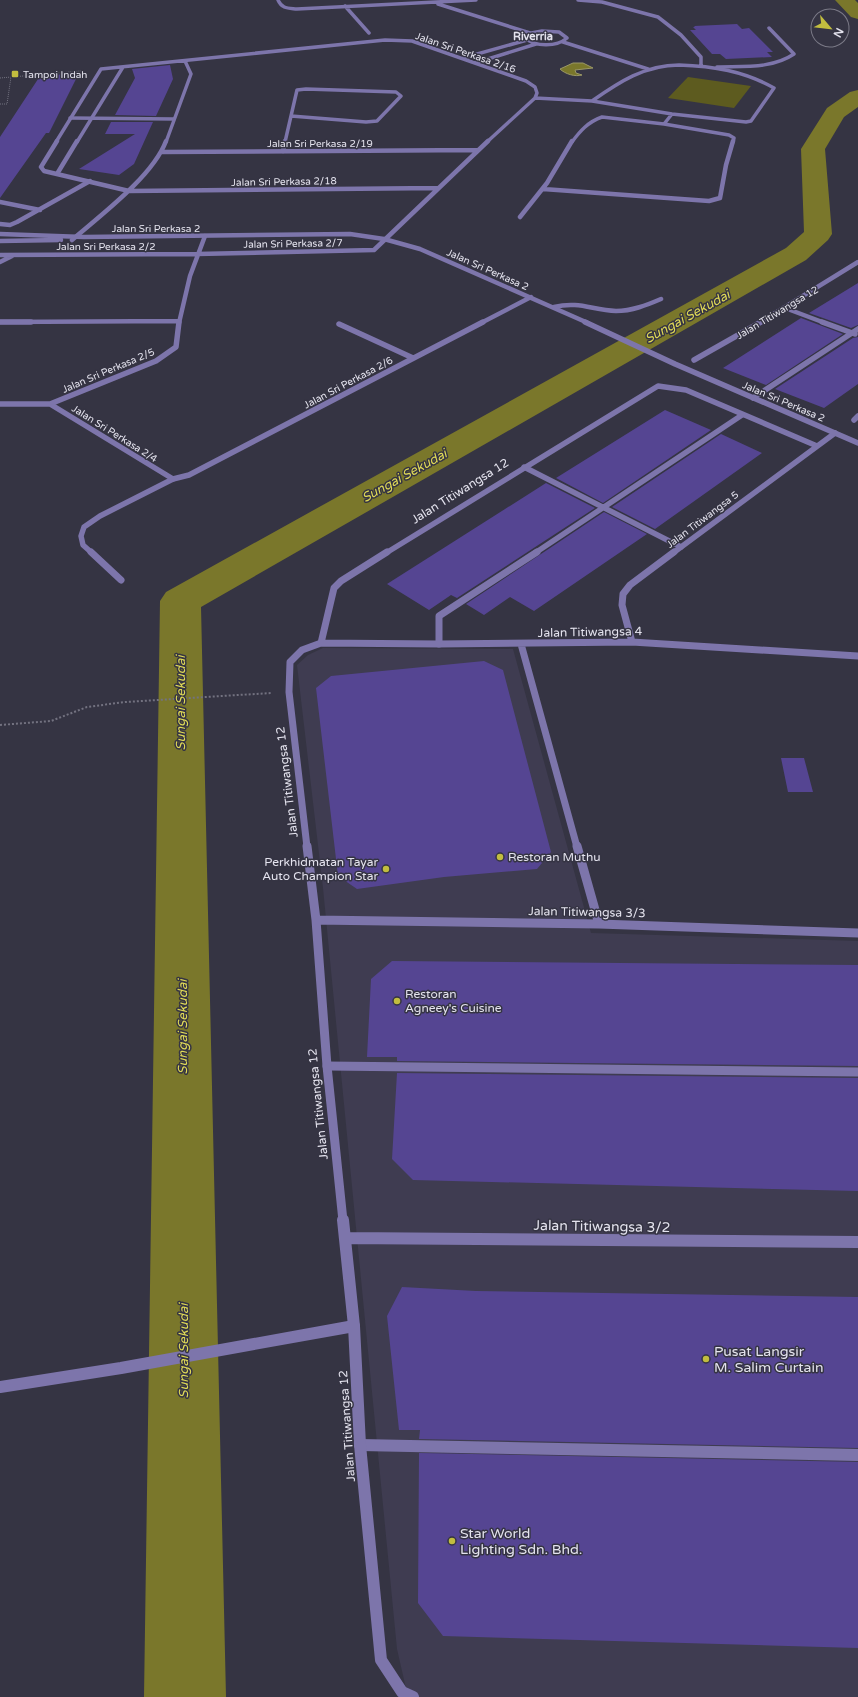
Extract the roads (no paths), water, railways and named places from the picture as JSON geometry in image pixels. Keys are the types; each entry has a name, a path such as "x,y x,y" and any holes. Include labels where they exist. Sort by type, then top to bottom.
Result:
{"street":[{"path":"278,0 280,6 285,8 476,0"},
{"path":"578,0 602,2 658,17 666,22 693,47 701,57 701,65"},
{"path":"433,2 530,33"},
{"path":"345,6 369,32"},
{"path":"717,68 772,64 790,58 794,54 769,28"},
{"path":"527,40 525,36 530,33 543,31 557,32 566,36 567,38 563,42"},
{"name":"Jalan Sri Perkasa 2/16","path":"70,118 101,69 385,40 412,41 526,81 535,86 538,93 535,98"},
{"path":"463,58 527,40 537,44"},
{"path":"475,63 537,44 563,42 648,70"},
{"path":"72,240 129,191 162,152 191,74 185,61"},
{"path":"384,239 535,98 592,101 740,123 751,121 774,88 764,82 717,68 701,65 659,66 610,88 592,101"},
{"path":"58,174 123,67"},
{"path":"283,151 291,116 297,90 306,88 396,92 401,96 377,121 366,122 291,116"},
{"path":"664,124 672,114"},
{"path":"520,216 543,189 569,145 594,118 602,117 664,124 734,138 726,166 720,198 709,201 543,189"},
{"path":"70,118 174,119"},
{"name":"Jalan Sri Perkasa 2/18","path":"70,118 41,167 44,171 129,191 438,188"},
{"name":"Jalan Sri Perkasa 2/19","path":"162,152 478,150"},
{"path":"0,224 10,225 18,222 90,181"},
{"path":"0,202 40,210"},
{"name":"Jalan Sri Perkasa 2","path":"0,234 84,237 350,234 384,239 420,249 554,307 675,364 858,443"},
{"name":"Jalan Sri Perkasa 2/5","path":"50,404 156,361 176,347 179,321 197,254 205,236"},
{"name":"Jalan Sri Perkasa 2","path":"0,241 72,240 84,237"},
{"name":"Jalan Sri Perkasa 2/7","path":"197,254 369,250 378,247 384,239"},
{"name":"Jalan Sri Perkasa 2/2","path":"0,255 197,254"},
{"name":"Jalan Sri Perkasa 2/2","path":"0,262 15,255"},
{"name":"Jalan Titiwangsa 12","path":"694,360 785,308 858,262"},
{"name":"Jalan Sri Perkasa 2/6","path":"121,580 83,546 81,536 84,527 100,516 173,479 189,475 531,297"},
{"path":"554,307 567,303 574,303 613,311 623,311 633,310 661,299"},
{"path":"785,308 855,334"},
{"path":"0,322 179,321"},
{"path":"339,324 413,358"},
{"path":"753,398 855,334 858,329"},
{"name":"Jalan Titiwangsa 12","path":"413,1697 402,1692 381,1660 360,1445 354,1326 327,1066 316,920 290,692 290,662 302,650 321,643 334,588 341,580 658,386 686,390 817,446"},
{"path":"0,404 50,404"},
{"name":"Jalan Sri Perkasa 2/4","path":"50,404 173,479"},
{"path":"439,644 439,616 606,507 742,415"},
{"name":"Jalan Titiwangsa 5","path":"632,642 622,605 623,594 630,585 835,433"},
{"path":"524,467 606,507 681,547"},
{"name":"Jalan Titiwangsa 4","path":"321,643 521,644 632,642 858,656"},
{"path":"521,644 599,924"},
{"name":"Jalan Titiwangsa 3/3","path":"316,920 599,924 858,933"},
{"path":"327,1066 858,1072"},
{"name":"Jalan Titiwangsa 3/2","path":"345,1238 858,1242"},
{"path":"0,1387 121,1368 354,1326"},
{"path":"360,1445 858,1455"}],"waterway":[{"name":"Sungai Sekudai","path":"844,0 858,13"},
{"name":"Sungai Sekudai","path":"185,1697 180,601 796,254 818,234 813,149 835,113 858,97"}],"place":[{"name":"Tampoi Indah","path":"15,74"},
{"name":"Restoran Muthu","path":"500,857"},
{"name":"Perkhidmatan Tayar Auto Champion Star","path":"386,869"},
{"name":"Restoran Agneey's Cuisine","path":"397,1001"},
{"name":"Pusat Langsir M. Salim Curtain","path":"706,1359"},
{"name":"Star World Lighting Sdn. Bhd.","path":"452,1541"}],"district":[{"name":"Riverria","path":"533,36"}]}
